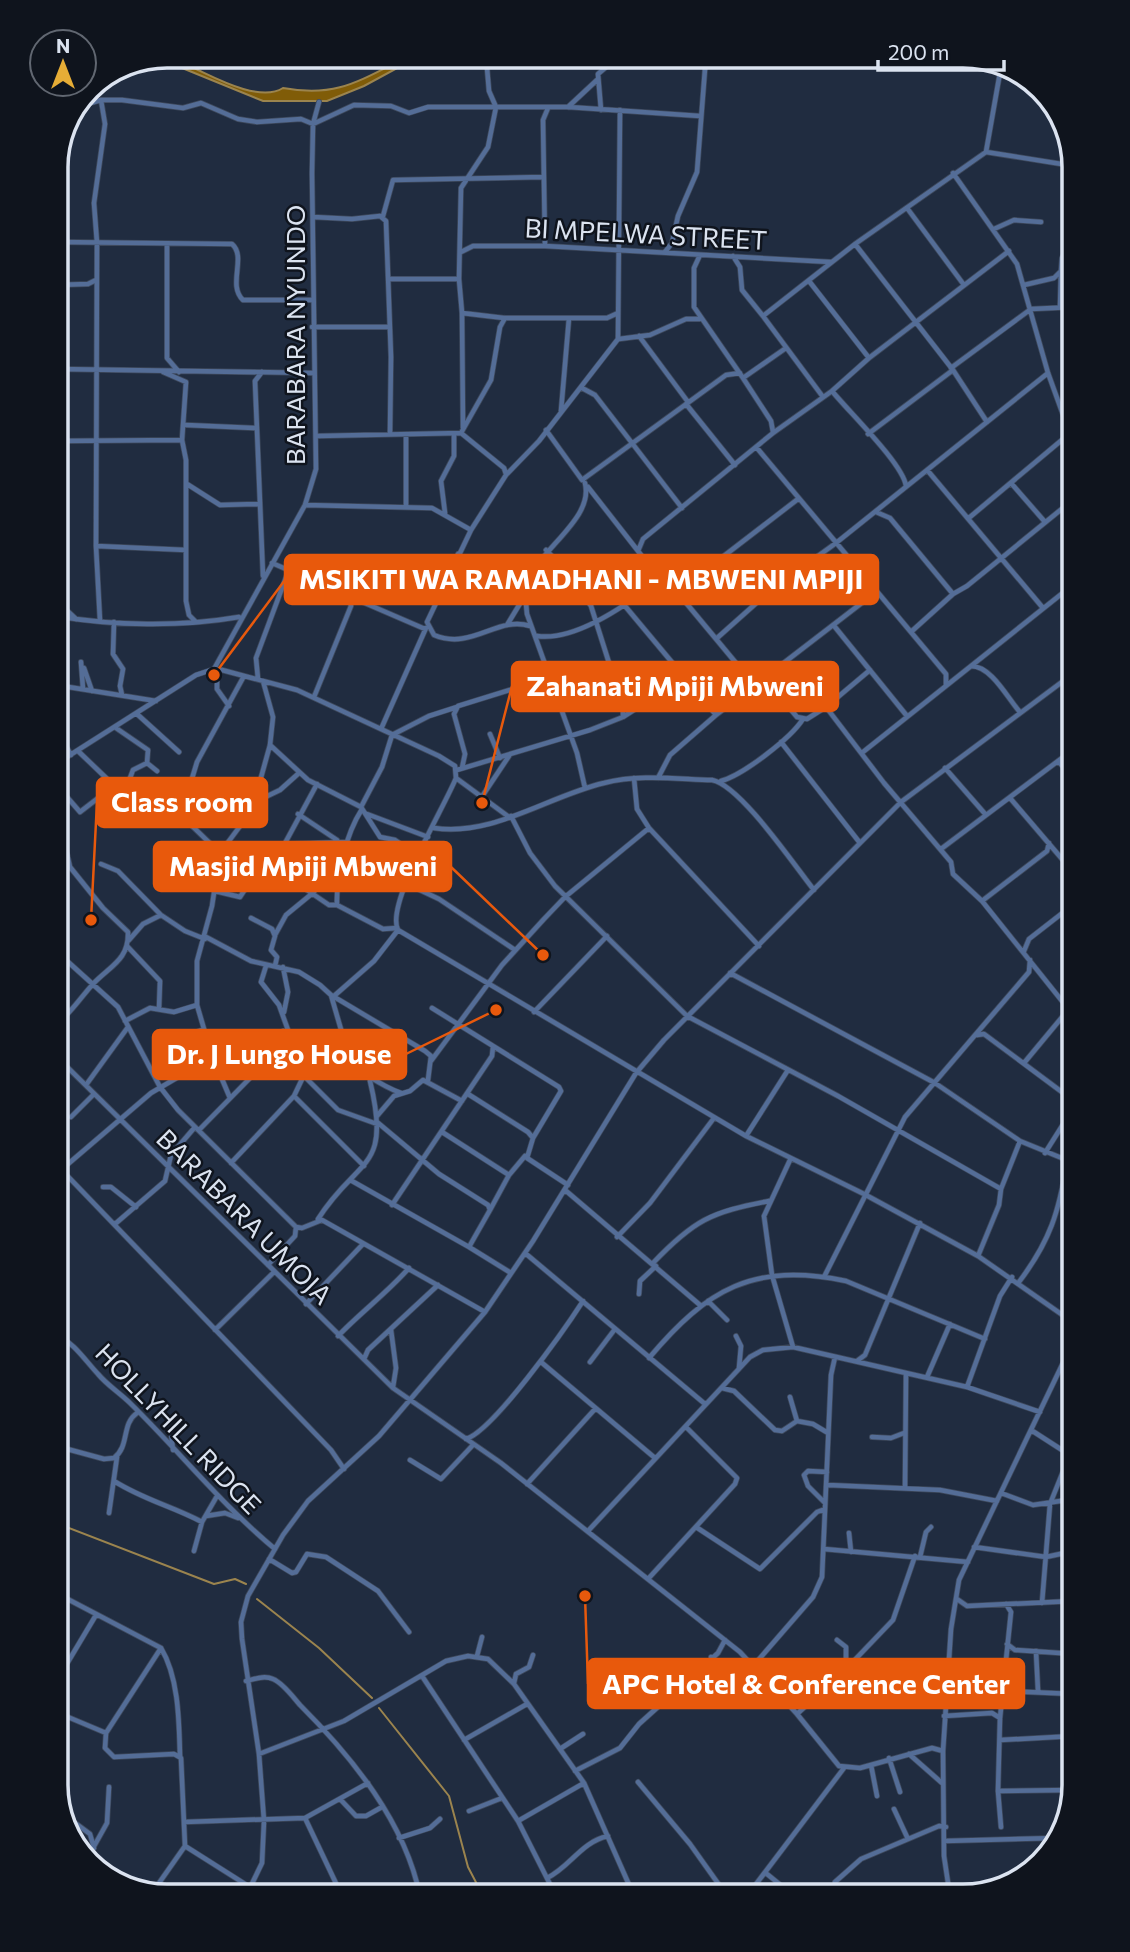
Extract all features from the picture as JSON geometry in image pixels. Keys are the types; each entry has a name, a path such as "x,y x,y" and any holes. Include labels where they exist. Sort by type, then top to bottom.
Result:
{"street":[{"path":"487,68 489,91 496,107 488,147 475,171 465,179 461,188 459,279 462,313 462,430 505,468 512,469"},
{"path":"568,107 597,80 605,68"},
{"path":"665,252 672,243 678,216 697,172 705,68"},
{"path":"986,152 999,76"},
{"path":"597,80 601,110"},
{"path":"100,621 96,546 97,243 94,203 105,124 101,100"},
{"path":"93,102 133,100 183,108 201,103 238,119 257,122 301,119 313,124 354,105 391,106 409,113 428,107 568,107 700,116"},
{"name":"BARABARA NYUNDO","path":"215,669 240,617 304,505 316,469 317,436 312,373 313,124 319,102"},
{"path":"545,246 543,120 549,107"},
{"path":"381,729 471,530 506,475 582,388 618,340 621,250 620,110"},
{"path":"763,316 855,244 986,152 1062,164"},
{"path":"953,173 1017,264 1062,414"},
{"path":"390,433 389,279 387,224 383,217 393,180 543,177"},
{"path":"907,208 964,285"},
{"path":"313,217 383,217"},
{"path":"994,229 1014,220 1041,222"},
{"path":"68,242 234,244 236,291 243,300 313,300"},
{"path":"167,244 167,358 180,372"},
{"path":"855,244 952,369 987,422"},
{"name":"BI MPELWA STREET","path":"460,252 473,246 545,246 831,262"},
{"path":"638,551 643,539 773,433 832,391 869,358 917,324 1009,251"},
{"path":"701,255 694,268 693,306 771,421 773,433"},
{"path":"733,256 740,267 742,290 823,397"},
{"path":"868,435 1031,309 1060,307 1062,258"},
{"path":"1024,285 1055,278 1061,271"},
{"path":"68,285 88,284 96,279"},
{"path":"389,279 459,279"},
{"path":"808,281 869,358"},
{"path":"462,313 505,318 607,318 618,313"},
{"path":"317,436 390,433 454,435 462,430 491,380 500,327 505,318"},
{"path":"561,412 569,318"},
{"path":"618,340 639,336 686,319 701,319"},
{"path":"312,327 388,327"},
{"path":"639,336 735,465"},
{"path":"583,482 631,443 726,375 741,375 786,348"},
{"path":"68,369 312,373"},
{"path":"163,372 186,382 186,425 182,440 186,484 187,610 196,622"},
{"path":"263,372 254,381 254,428 263,577"},
{"path":"716,639 771,590 928,471 1048,373"},
{"path":"582,388 595,395 682,508"},
{"path":"832,391 903,475 906,487"},
{"path":"186,425 254,428"},
{"path":"545,430 660,579 677,592 750,677 776,692 797,718 803,719"},
{"path":"406,435 406,506"},
{"path":"445,513 441,481 453,456 454,435"},
{"path":"68,441 182,440"},
{"path":"970,517 1062,440"},
{"path":"757,448 912,631 946,674 946,685"},
{"path":"505,468 506,475"},
{"path":"928,471 970,517 1000,558 1043,608"},
{"path":"903,475 917,479"},
{"path":"583,482 584,509"},
{"path":"1011,483 1045,522"},
{"path":"186,484 220,505 260,504"},
{"path":"584,788 540,647 530,626 526,592 528,581 546,550 584,509 595,501 595,496"},
{"path":"677,592 798,499"},
{"path":"886,514 887,503"},
{"path":"304,505 432,508 471,530"},
{"path":"912,631 953,594 1062,509"},
{"path":"875,512 886,514 953,594"},
{"path":"96,546 186,550"},
{"path":"546,550 591,606 623,707 623,717"},
{"path":"458,554 478,569 487,570"},
{"path":"272,562 425,629"},
{"path":"230,1098 197,1005 198,961 215,891 220,853 256,801 257,789 271,745 273,718 261,680 255,673 256,657 288,571"},
{"path":"536,636 545,637 597,622 625,606 660,579"},
{"path":"506,626 526,592"},
{"path":"658,778 670,755 716,715 877,592"},
{"path":"863,752 1062,593"},
{"path":"349,598 351,606"},
{"path":"314,697 351,606 357,601"},
{"path":"625,606 716,715"},
{"path":"68,611 77,619"},
{"path":"421,640 434,635 461,640 519,622 527,614"},
{"path":"68,617 114,622 196,622 240,617"},
{"path":"224,620 233,630"},
{"path":"114,622 113,654 123,669 120,686 123,695"},
{"path":"428,622 434,635"},
{"path":"519,622 530,626"},
{"path":"835,626 907,716"},
{"path":"540,647 545,637"},
{"path":"985,655 987,671"},
{"path":"83,689 82,665 88,672 92,691"},
{"path":"971,666 979,666 987,671 1019,711"},
{"path":"458,772 623,717 637,708 675,667"},
{"path":"215,669 216,689 229,707"},
{"path":"68,757 196,676 215,669 314,697 439,756 510,816 530,853 565,897 687,1016 897,1129 1001,1189"},
{"path":"543,679 547,670"},
{"path":"433,828 465,831 584,788 634,778 720,782 733,778 780,742 803,719 826,707 870,670"},
{"path":"946,674 958,676"},
{"path":"180,818 198,762 244,676"},
{"path":"750,677 751,686"},
{"path":"392,735 452,711 458,706 543,679 551,681"},
{"path":"252,1884 262,1863 264,1821 259,1754 246,1681 242,1614 248,1596 275,1549 308,1501 344,1469 410,1402 485,1311 567,1188 636,1073 687,1016 901,802 1019,711 1062,683"},
{"path":"68,687 157,701"},
{"path":"826,707 951,862 953,874 982,901 1062,1001"},
{"path":"397,929 394,918 405,883 433,828 465,754 452,711"},
{"path":"138,714 179,752"},
{"path":"116,728 148,750 147,763"},
{"path":"490,734 500,758"},
{"path":"337,905 352,825 363,810 382,767 392,735"},
{"path":"780,742 860,843"},
{"path":"271,745 299,773 317,784 363,810 428,837"},
{"path":"68,750 71,755"},
{"path":"78,751 124,795 180,818 197,828 220,853"},
{"path":"483,795 510,755"},
{"path":"941,849 1062,758"},
{"path":"1058,761 1062,766"},
{"path":"124,795 123,790 133,770 147,763"},
{"path":"147,763 158,771"},
{"path":"945,768 986,815"},
{"path":"662,769 670,779"},
{"path":"256,801 280,790 299,773"},
{"path":"634,778 637,809 649,828 759,946"},
{"path":"731,790 733,778"},
{"path":"720,782 731,790 814,890"},
{"path":"284,846 298,814 317,784"},
{"path":"68,798 80,812 115,785"},
{"path":"244,788 257,789"},
{"path":"1010,798 1062,859"},
{"path":"363,810 380,836 395,840 418,856"},
{"path":"298,814 338,841"},
{"path":"230,816 243,820"},
{"path":"428,1080 427,1072 431,1061 515,950 565,897 649,828"},
{"path":"261,852 284,846 348,842"},
{"path":"982,901 1047,851 1049,843"},
{"path":"68,858 70,867 103,908 128,932 128,944 160,981 159,1009"},
{"path":"101,864 118,871 161,915 185,931 266,966 299,972 333,996 425,1051 431,1061"},
{"path":"215,891 240,897 255,874"},
{"path":"262,877 275,878 314,892 329,905 337,905 378,927 397,929 714,1118 790,1160 920,1223 978,1256 1012,1277 1062,1315"},
{"path":"405,883 439,899 515,950"},
{"path":"275,966 276,954 271,950 286,915 314,892"},
{"path":"1024,952 1029,939 1062,913"},
{"path":"68,1012 93,984 117,965 143,924 161,915"},
{"path":"251,918 270,927 275,936"},
{"path":"333,996 374,961 397,929"},
{"path":"534,1012 607,936"},
{"path":"824,1277 854,1223 864,1194 897,1129 1029,972 1030,960"},
{"path":"68,962 118,1007 160,1087 297,1229"},
{"path":"266,966 261,982 283,1013"},
{"path":"283,967 288,992 283,1013 285,1029 294,1040 295,1059 305,1075 338,1110 377,1121 424,1162 483,1201 490,1210"},
{"path":"730,973 935,1083 1020,1141 1062,1160"},
{"path":"333,996 351,1065"},
{"path":"86,1085 126,1024 147,1009 174,1012 197,1005"},
{"path":"432,1008 559,1087 561,1091 533,1138 526,1156 509,1175 469,1247"},
{"path":"1024,1063 1062,1018"},
{"path":"982,1027 984,1034 1062,1092"},
{"path":"68,1164 160,1087 183,1072 189,1035 204,1029"},
{"path":"115,1224 165,1181 173,1152 253,1075 265,1051 275,1045 285,1029"},
{"path":"976,1035 984,1034"},
{"path":"393,1205 468,1094 492,1056 493,1047"},
{"path":"492,1056 501,1052"},
{"path":"231,1163 294,1096 305,1075 333,1060 351,1065 369,1080 401,1093"},
{"name":"BARABARA UMOJA","path":"68,1068 393,1388 527,1484 725,1640 754,1665 834,1761 844,1768"},
{"path":"746,1136 788,1070"},
{"path":"268,1265 297,1229 318,1219 374,1151 377,1121 369,1080"},
{"path":"377,1121 394,1096 410,1091 420,1080 428,1080 462,1101"},
{"path":"468,1094 533,1138"},
{"path":"71,1117 93,1095"},
{"path":"294,1096 364,1166"},
{"path":"617,1237 650,1203 714,1118"},
{"path":"1045,1153 1062,1126"},
{"path":"442,1132 509,1175"},
{"path":"978,1256 999,1205 1001,1189 1020,1141"},
{"path":"526,1156 567,1188 617,1237 654,1264 700,1305"},
{"path":"790,1160 764,1216 772,1275 793,1347"},
{"path":"68,1177 331,1450 344,1469"},
{"path":"352,1181 511,1273"},
{"path":"1018,1282 1037,1258 1052,1231 1062,1185"},
{"path":"103,1187 111,1187 136,1207"},
{"path":"639,1294 640,1281 654,1264 701,1219 727,1209 769,1201"},
{"path":"318,1219 485,1311"},
{"path":"856,1362 866,1355 920,1223"},
{"path":"306,1304 363,1244"},
{"path":"525,1253 705,1404"},
{"path":"338,1336 356,1317 384,1296 409,1268"},
{"path":"215,1330 274,1272"},
{"path":"649,1358 700,1305 740,1284 772,1275 824,1277 891,1297 985,1339"},
{"path":"967,1387 1000,1296 1012,1277"},
{"path":"364,1360 368,1350 438,1285"},
{"path":"465,1439 482,1429 541,1362 583,1301"},
{"path":"708,1301 727,1320"},
{"path":"927,1377 950,1324"},
{"path":"590,1362 615,1329"},
{"path":"391,1330 396,1368 393,1388"},
{"path":"736,1336 741,1346 739,1369"},
{"name":"HOLLYHILL RIDGE","path":"68,1340 85,1355 98,1375 217,1496 275,1549"},
{"path":"588,1531 750,1357 763,1350 793,1347 869,1364 967,1387 1040,1412"},
{"path":"866,1355 869,1364"},
{"path":"754,1665 813,1597 822,1577 831,1375 835,1357"},
{"path":"541,1362 655,1458"},
{"path":"948,1884 944,1841 944,1716 951,1629 957,1598 974,1547 1062,1365"},
{"path":"905,1488 906,1374"},
{"path":"721,1388 734,1391 775,1430 782,1431 797,1421 813,1424 828,1433"},
{"path":"790,1397 797,1421"},
{"path":"527,1484 595,1409"},
{"path":"109,1513 117,1457 124,1444 129,1420 138,1413"},
{"path":"170,1424 173,1450"},
{"path":"648,1579 737,1478 686,1427"},
{"path":"1031,1430 1062,1450"},
{"path":"872,1437 891,1438 904,1433"},
{"path":"410,1460 441,1479 472,1446"},
{"path":"68,1449 104,1459 117,1457"},
{"path":"825,1506 808,1486 804,1475 808,1471 827,1472"},
{"path":"1042,1603 1050,1504 1062,1473"},
{"path":"114,1481 161,1506 175,1507 204,1519 225,1513 241,1519"},
{"path":"828,1485 905,1488 978,1495 997,1501"},
{"path":"1001,1493 1026,1503 1050,1504 1062,1500"},
{"path":"194,1551 204,1519 217,1496"},
{"path":"696,1527 760,1569 825,1506"},
{"path":"797,1714 846,1669 893,1620 926,1532 931,1527"},
{"path":"849,1533 851,1552"},
{"path":"974,1547 1046,1557 1062,1554"},
{"path":"824,1549 917,1556 960,1563 969,1561"},
{"path":"269,1559 292,1573 296,1572 307,1554 327,1557 378,1591 409,1632"},
{"path":"960,1563 964,1571"},
{"path":"957,1598 967,1606 1062,1602"},
{"path":"68,1600 161,1648 167,1659 173,1686 180,1756 185,1846 159,1884"},
{"path":"1006,1604 1011,1612"},
{"path":"1001,1827 998,1791 1000,1718 1006,1643 1015,1604"},
{"path":"68,1660 96,1615"},
{"path":"477,1656 481,1637"},
{"path":"575,1771 620,1748 639,1724 686,1684 725,1640"},
{"path":"837,1640 846,1647 846,1669"},
{"path":"1006,1643 1011,1649 1062,1653"},
{"path":"161,1648 106,1733 106,1751 114,1757 180,1756"},
{"path":"1036,1651 1038,1691"},
{"path":"514,1684 516,1674 531,1664 533,1655"},
{"path":"259,1754 324,1729 446,1661 477,1656 498,1666 514,1684 584,1783 629,1884"},
{"path":"705,1698 704,1684 712,1668 711,1657"},
{"path":"422,1676 518,1821 550,1884"},
{"path":"246,1681 261,1677 278,1681 324,1729 368,1783 399,1838 416,1884"},
{"path":"1002,1691 1062,1693"},
{"path":"464,1740 528,1704"},
{"path":"944,1716 992,1713 1000,1718"},
{"path":"68,1717 106,1733"},
{"path":"560,1749 583,1734"},
{"path":"1000,1740 1062,1737"},
{"path":"758,1884 844,1768 871,1765 932,1748 943,1751"},
{"path":"908,1754 943,1783"},
{"path":"889,1758 900,1792"},
{"path":"871,1765 877,1796"},
{"path":"638,1782 690,1844 718,1884"},
{"path":"184,1822 305,1818 368,1783"},
{"path":"518,1821 584,1783"},
{"path":"94,1848 107,1824 110,1787"},
{"path":"998,1791 1062,1790"},
{"path":"470,1811 502,1798"},
{"path":"340,1799 356,1816 366,1816 382,1807"},
{"path":"894,1809 908,1839"},
{"path":"305,1818 336,1884"},
{"path":"399,1838 430,1828 440,1819"},
{"path":"77,1824 90,1834 94,1848"},
{"path":"835,1882 856,1861 908,1839 946,1827"},
{"path":"547,1878 560,1871 581,1849 608,1836"},
{"path":"944,1841 1045,1838"},
{"path":"185,1846 248,1884"},
{"path":"767,1874 779,1884"}],"shaded area":[{"path":"182,68 195,68 240,88 274,92 283,88 329,90 385,68 397,68 364,86 327,101 263,101"}],"waterway":[{"path":"68,1528 214,1584 235,1579 246,1584"},
{"path":"257,1599 319,1648 372,1698"},
{"path":"379,1708 449,1796 468,1867 477,1884"}],"place":[{"name":"MSIKITI WA RAMADHANI - MBWENI MPIJI","path":"214,675"},
{"name":"Zahanati Mpiji Mbweni","path":"482,803"},
{"name":"Class room","path":"91,920"},
{"name":"Masjid Mpiji Mbweni","path":"543,955"},
{"name":"Dr. J Lungo House","path":"496,1010"},
{"name":"APC Hotel & Conference Center","path":"585,1596"}]}
